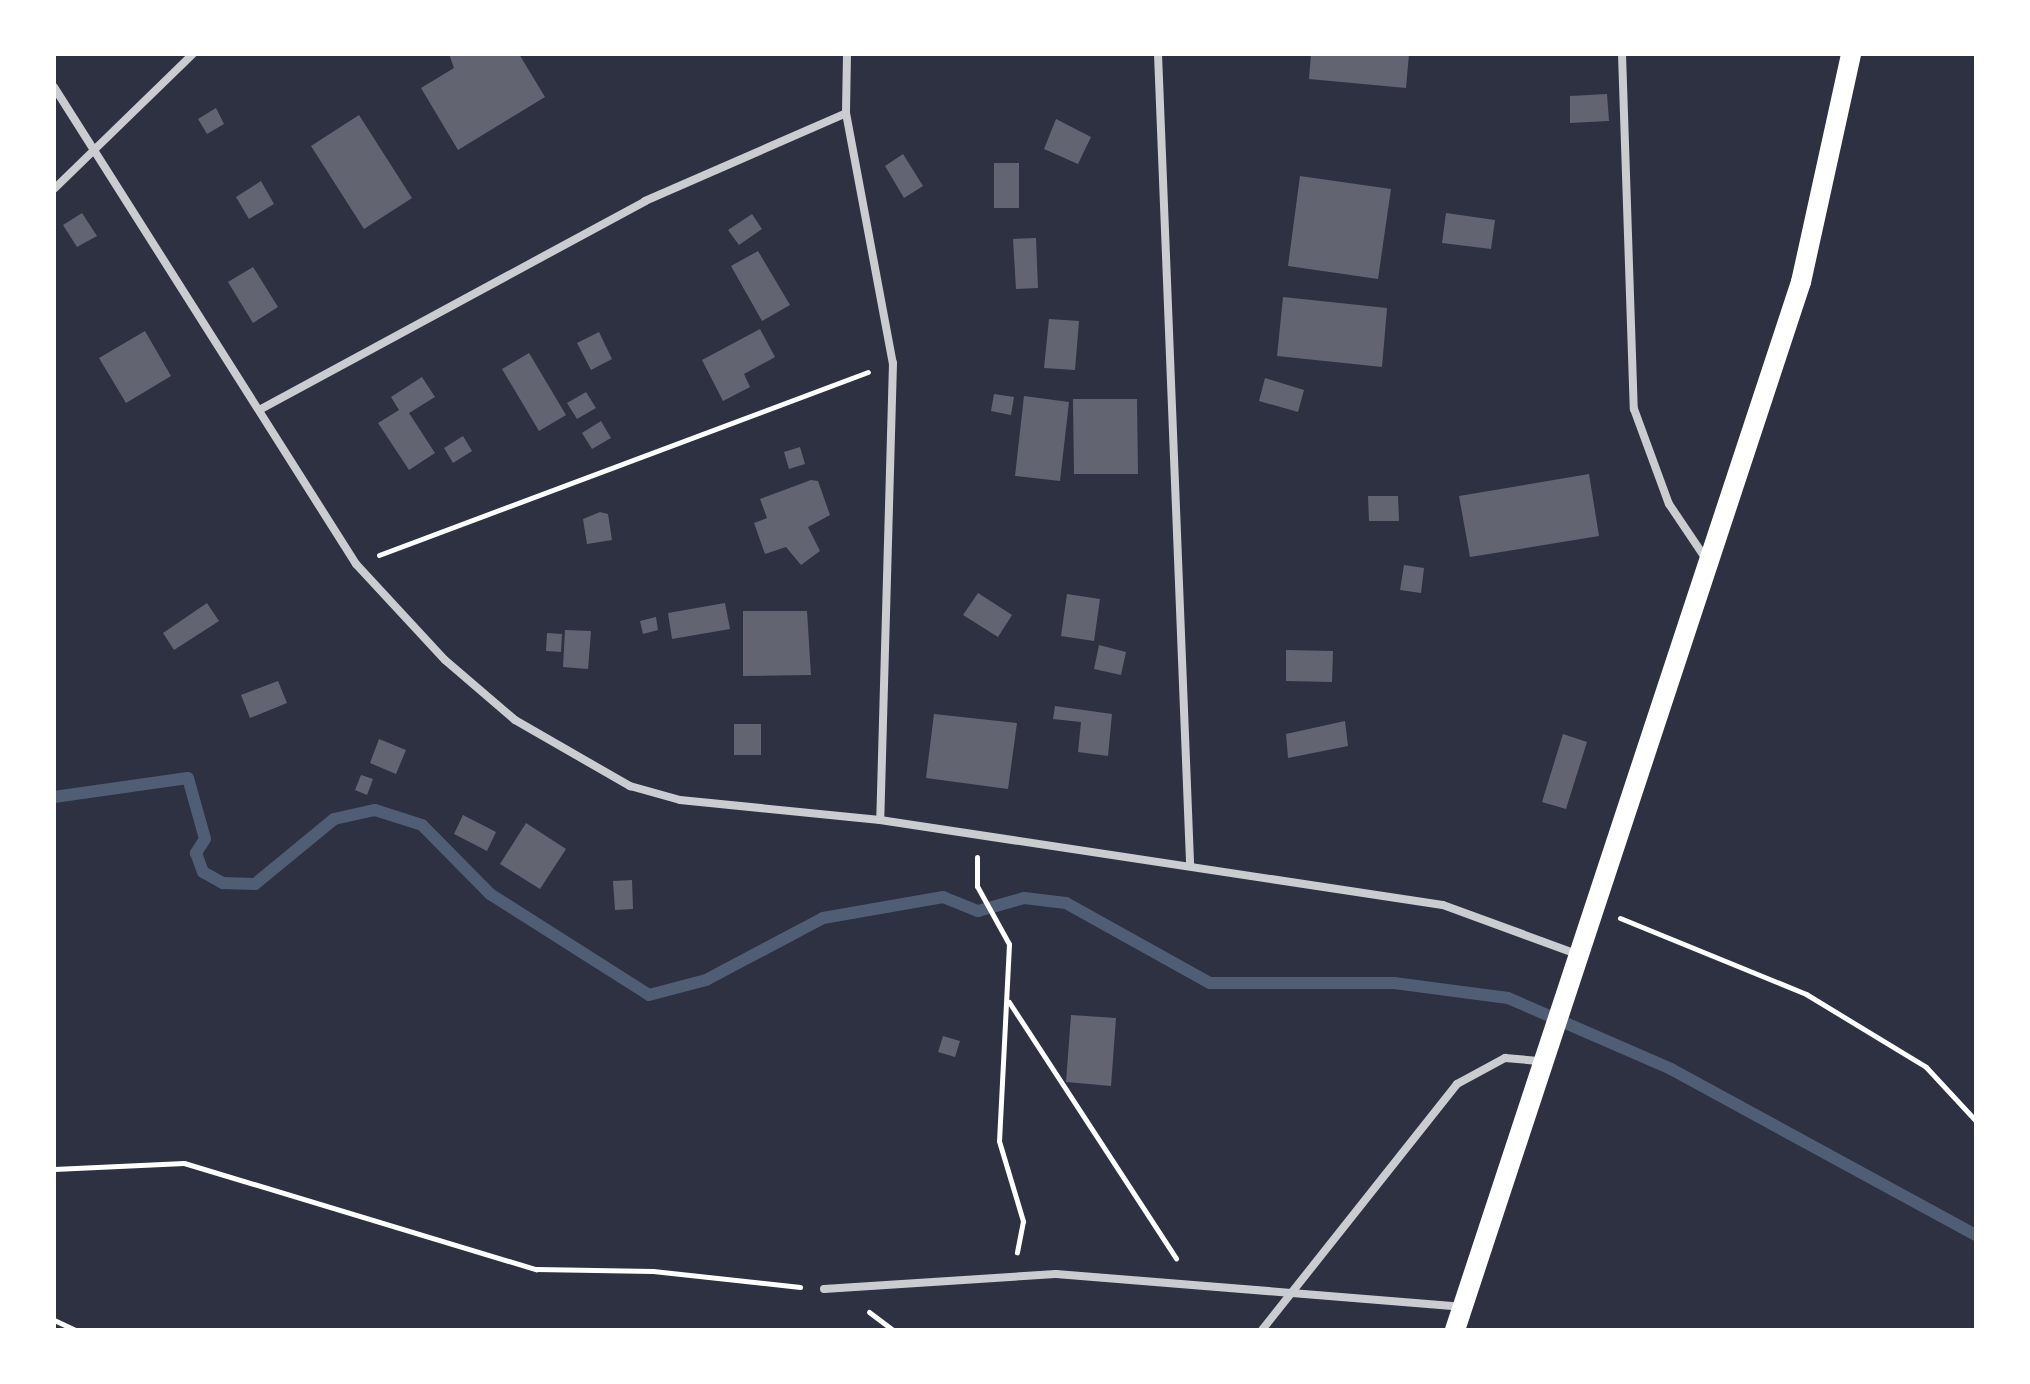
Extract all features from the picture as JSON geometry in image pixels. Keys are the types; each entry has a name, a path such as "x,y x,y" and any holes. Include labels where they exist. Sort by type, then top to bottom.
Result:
{"main road":[{"path":"1455,1330 1539,1061 1801,282 1851,54"}],"street":[{"path":"54,189 193,54"},
{"path":"847,54 846,113 893,363 880,820"},
{"path":"1158,54 1190,863"},
{"path":"1622,54 1634,409 1669,504 1707,561"},
{"path":"54,87 98,148 356,564 445,660 515,720 630,786 680,800 880,820 1190,863 1443,905 1575,960"},
{"path":"261,409 645,201 846,113"},
{"path":"1262,1330 1457,1084 1505,1058 1539,1061"},
{"path":"824,1289 1013,1277 1191,1283 1462,1307"}],"path":[{"path":"356,564 893,363"},
{"path":"977,835 977,886 1009,944 999,1141 1023,1221 1013,1277"},
{"path":"1592,909 1806,994 1926,1067 1976,1121"},
{"path":"1007,1000 1191,1283"},
{"path":"54,1169 184,1163 536,1269 653,1271 824,1289"},
{"path":"54,1320 75,1330"}],"building":[{"path":"449,54 519,54 545,97 458,150 421,88 454,68"},
{"path":"1311,54 1409,54 1406,88 1309,79"},
{"path":"1607,94 1609,121 1570,123 1570,96"},
{"path":"216,108 224,124 207,134 198,119"},
{"path":"359,115 412,198 364,229 311,146"},
{"path":"1056,119 1091,137 1078,164 1044,149"},
{"path":"903,154 923,186 904,198 885,166"},
{"path":"994,163 1019,163 1019,208 994,208"},
{"path":"1300,176 1391,189 1378,279 1288,266"},
{"path":"261,181 274,204 249,219 236,197"},
{"path":"82,213 97,236 77,247 63,225"},
{"path":"1446,213 1495,220 1491,249 1442,243"},
{"path":"752,214 762,229 739,245 728,230"},
{"path":"1036,238 1038,288 1016,289 1013,239"},
{"path":"758,251 790,305 762,321 731,266"},
{"path":"253,267 278,307 253,323 228,282"},
{"path":"1283,297 1387,308 1382,367 1277,356"},
{"path":"1049,319 1079,321 1075,370 1044,368"},
{"path":"760,329 775,357 744,374 750,387 723,401 702,360"},
{"path":"145,331 171,376 126,403 99,358"},
{"path":"599,332 612,359 591,370 577,343"},
{"path":"529,353 566,415 539,431 502,369"},
{"path":"422,377 435,397 409,413 435,453 409,470 378,423 399,410 391,397"},
{"path":"1265,378 1304,390 1298,412 1259,401"},
{"path":"586,392 596,408 577,419 567,403"},
{"path":"994,394 1014,397 1011,415 991,411"},
{"path":"1024,396 1069,402 1060,481 1015,476"},
{"path":"1073,399 1137,399 1138,474 1074,474"},
{"path":"601,421 611,438 592,449 582,433"},
{"path":"463,436 472,451 453,463 444,448"},
{"path":"800,447 805,464 789,469 784,452"},
{"path":"1589,474 1599,536 1470,557 1459,496"},
{"path":"811,480 818,481 830,515 808,527 820,551 801,565 786,547 765,554 754,523 767,518 760,499"},
{"path":"1368,496 1398,496 1399,521 1369,521"},
{"path":"600,512 608,514 612,540 587,544 583,519"},
{"path":"1404,565 1424,568 1421,593 1400,590"},
{"path":"978,593 1012,615 998,637 963,615"},
{"path":"1067,594 1100,599 1094,641 1061,636"},
{"path":"207,603 219,621 174,650 163,633"},
{"path":"725,603 730,629 672,639 668,613"},
{"path":"743,611 807,611 811,675 743,676"},
{"path":"656,617 658,630 643,634 640,621"},
{"path":"565,630 591,631 588,669 563,667"},
{"path":"547,633 562,634 561,652 546,651"},
{"path":"1099,645 1126,652 1121,675 1094,669"},
{"path":"1286,650 1333,651 1332,682 1286,681"},
{"path":"278,681 287,703 250,718 241,695"},
{"path":"1055,706 1112,714 1108,756 1078,752 1081,722 1053,719"},
{"path":"934,714 1017,723 1008,789 926,778"},
{"path":"1345,721 1348,746 1288,758 1286,734"},
{"path":"734,724 761,724 761,755 734,755"},
{"path":"1563,734 1587,742 1566,809 1542,802"},
{"path":"379,739 406,750 396,774 370,763"},
{"path":"361,775 373,779 367,795 355,790"},
{"path":"463,815 496,832 487,851 454,834"},
{"path":"526,823 566,849 540,889 500,864"},
{"path":"632,880 633,909 615,910 613,881"},
{"path":"1071,1015 1116,1018 1111,1086 1066,1082"},
{"path":"943,1036 960,1041 955,1057 938,1052"}],"waterway":[{"path":"54,797 188,778 205,839 196,853 203,872 223,883 255,884 334,819 375,810 422,825 490,894 649,995 706,980 823,918 943,897 978,911 1024,898 1066,903 1210,983 1394,983 1508,998 1671,1069 1976,1235"}]}
